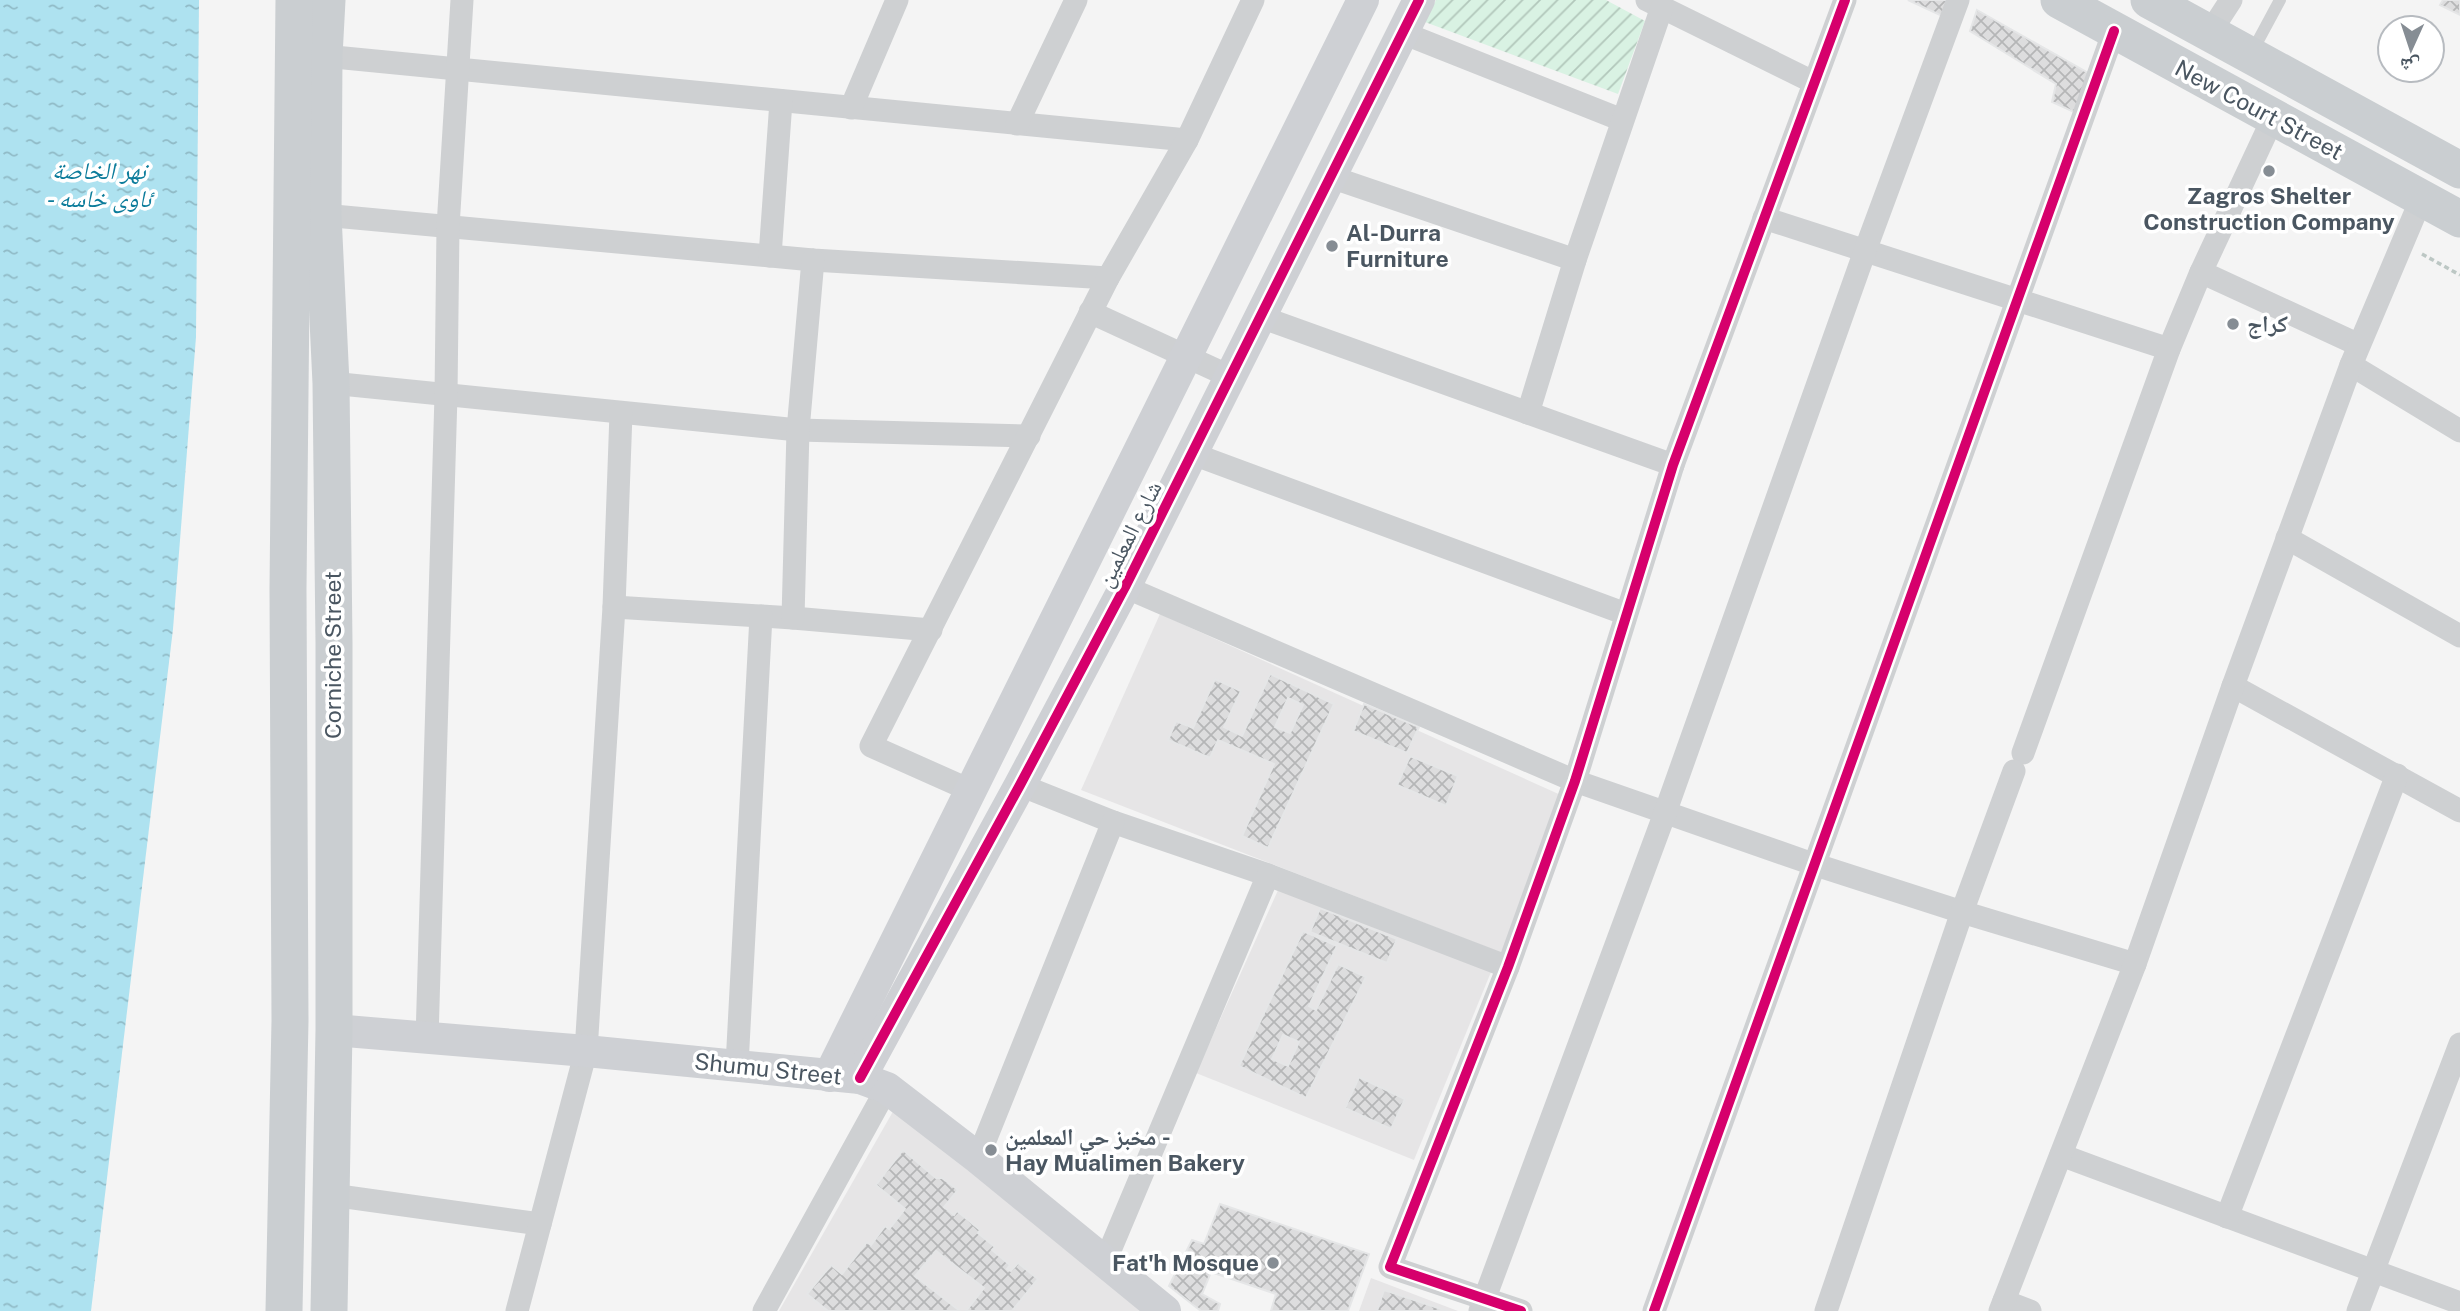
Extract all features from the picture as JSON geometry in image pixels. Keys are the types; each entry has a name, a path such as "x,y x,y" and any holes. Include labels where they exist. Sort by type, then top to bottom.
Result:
{"main road":[{"name":"Corniche Street","path":"284,1311 290,1021 288,589 295,0"},
{"name":"Corniche Street","path":"327,0 323,215 331,383 334,643 334,1030 329,1311"},
{"name":"New Court Street","path":"2059,0 2460,219"},
{"name":"New Court Street","path":"2149,0 2460,170"},
{"path":"288,589 333,588"},
{"path":"288,644 334,643"}],"street":[{"path":"427,1039 446,395 448,227 462,0"},
{"path":"851,108 897,0"},
{"path":"1017,124 1076,0"},
{"path":"972,790 871,746 1030,436 1090,312 1187,140 1253,0"},
{"name":"شارع المعلمين","path":"859,1081 972,790 1363,0"},
{"name":"شارع المعلمين","path":"859,1081 1125,587 1419,0"},
{"path":"1521,1311 1482,1305 1390,1267 1508,967 1575,781 1673,465 1845,0"},
{"path":"1482,1305 1665,813 1865,251 1958,0"},
{"path":"2209,34 2231,0"},
{"path":"1528,413 1622,120 1655,4 1813,82"},
{"path":"1654,1311 2114,31"},
{"path":"1403,33 1622,120"},
{"path":"324,56 1187,140"},
{"path":"770,256 781,101"},
{"path":"1826,1311 1962,912 2169,349 2201,272 2273,118"},
{"path":"1331,177 1575,260"},
{"path":"2030,1311 2002,1306 2135,964 2233,686 2355,355 2422,197"},
{"path":"323,215 813,260 1108,278"},
{"path":"1764,218 2169,349"},
{"path":"793,618 798,430 813,260"},
{"path":"2201,272 2355,355 2460,431"},
{"path":"1090,312 1231,377"},
{"path":"1261,317 1673,465"},
{"path":"331,383 798,430 1030,436"},
{"path":"517,1311 586,1051 614,607 621,413"},
{"path":"1193,454 1626,614"},
{"path":"2287,538 2460,636"},
{"path":"1125,587 1575,781 1813,864 2135,964"},
{"path":"614,607 931,630"},
{"path":"737,1065 761,616"},
{"path":"2233,686 2460,811"},
{"path":"2227,1217 2397,775"},
{"path":"1020,785 1113,822 1268,875 1508,967"},
{"path":"978,1158 1113,822"},
{"path":"1105,1262 1268,875"},
{"name":"Shumu Street","path":"334,1030 737,1065 859,1081"},
{"path":"2358,1311 2460,1044"},
{"path":"764,1311 859,1081 978,1158 1165,1311"},
{"path":"2060,1155 2460,1303"},
{"path":"332,1195 540,1224"}],"lane":[{"path":"2250,56 2280,0"}],"path":[{"path":"2403,243 2460,275"}],"shaded area":[{"path":"1160,614 1563,796 1502,953 1081,790"},
{"path":"1279,888 1491,972 1414,1160 1196,1073"},
{"path":"895,1108 1145,1311 779,1311"},
{"path":"1371,1278 1458,1311 1359,1311"}],"green space":[{"path":"1436,0 1606,0 1645,21 1618,94 1425,22"}],"water":[{"name":"نهر الخاصة - ئاوی خاسە","path":"0,0 199,0 196,337 173,629 91,1311 0,1311"}],"building":[{"path":"1908,0 1948,0 1942,16"},
{"path":"2443,0 2460,0 2460,15 2440,5"},
{"path":"1977,10 2090,74 2076,113 2052,102 2056,84 1970,31"},
{"path":"1270,674 1334,704 1268,848 1242,836 1274,764 1218,740 1210,758 1168,740 1176,721 1193,728 1215,679 1241,691 1224,727 1242,736","holes":["1288,698 1303,705 1290,733 1275,727"]},
{"path":"1364,704 1419,727 1407,753 1353,731"},
{"path":"1410,756 1458,776 1446,806 1397,785"},
{"path":"1320,908 1397,939 1387,963 1310,932"},
{"path":"1303,931 1337,946 1309,1006 1316,1010 1338,964 1366,977 1306,1098 1239,1066","holes":["1283,1035 1299,1042 1288,1066 1272,1059"]},
{"path":"1359,1077 1405,1099 1391,1129 1345,1108"},
{"path":"903,1150 936,1178 942,1178 958,1190 944,1207 954,1215 957,1211 980,1230 978,1233 995,1247 992,1250 1010,1265 1007,1269 1011,1271 1018,1263 1038,1279 1012,1311 966,1311 984,1288 936,1251 915,1276 960,1311 828,1311 807,1294 831,1265 842,1274 867,1242 871,1245 885,1226 889,1229 905,1209 876,1185"},
{"name":"Fat'h Mosque","path":"1220,1204 1369,1254 1348,1311 1271,1311 1276,1294 1211,1272 1202,1294 1220,1304 1218,1311 1201,1311 1169,1286 1192,1240 1204,1244"},
{"path":"1384,1290 1447,1311 1377,1311"}],"cycle path":[{"path":"860,1078 1125,587 1419,0"},
{"path":"1521,1311 1390,1267 1508,967 1575,781 1673,465 1845,0"},
{"path":"1654,1311 2114,31"}],"place":[{"name":"Zagros Shelter Construction Company","path":"2269,171"},
{"name":"Al-Durra Furniture","path":"1332,246"},
{"name":"كراج","path":"2233,324"},
{"name":"مخبز حي المعلمين - Hay Mualimen Bakery","path":"991,1150"},
{"name":"Fat'h Mosque","path":"1273,1263"}]}
